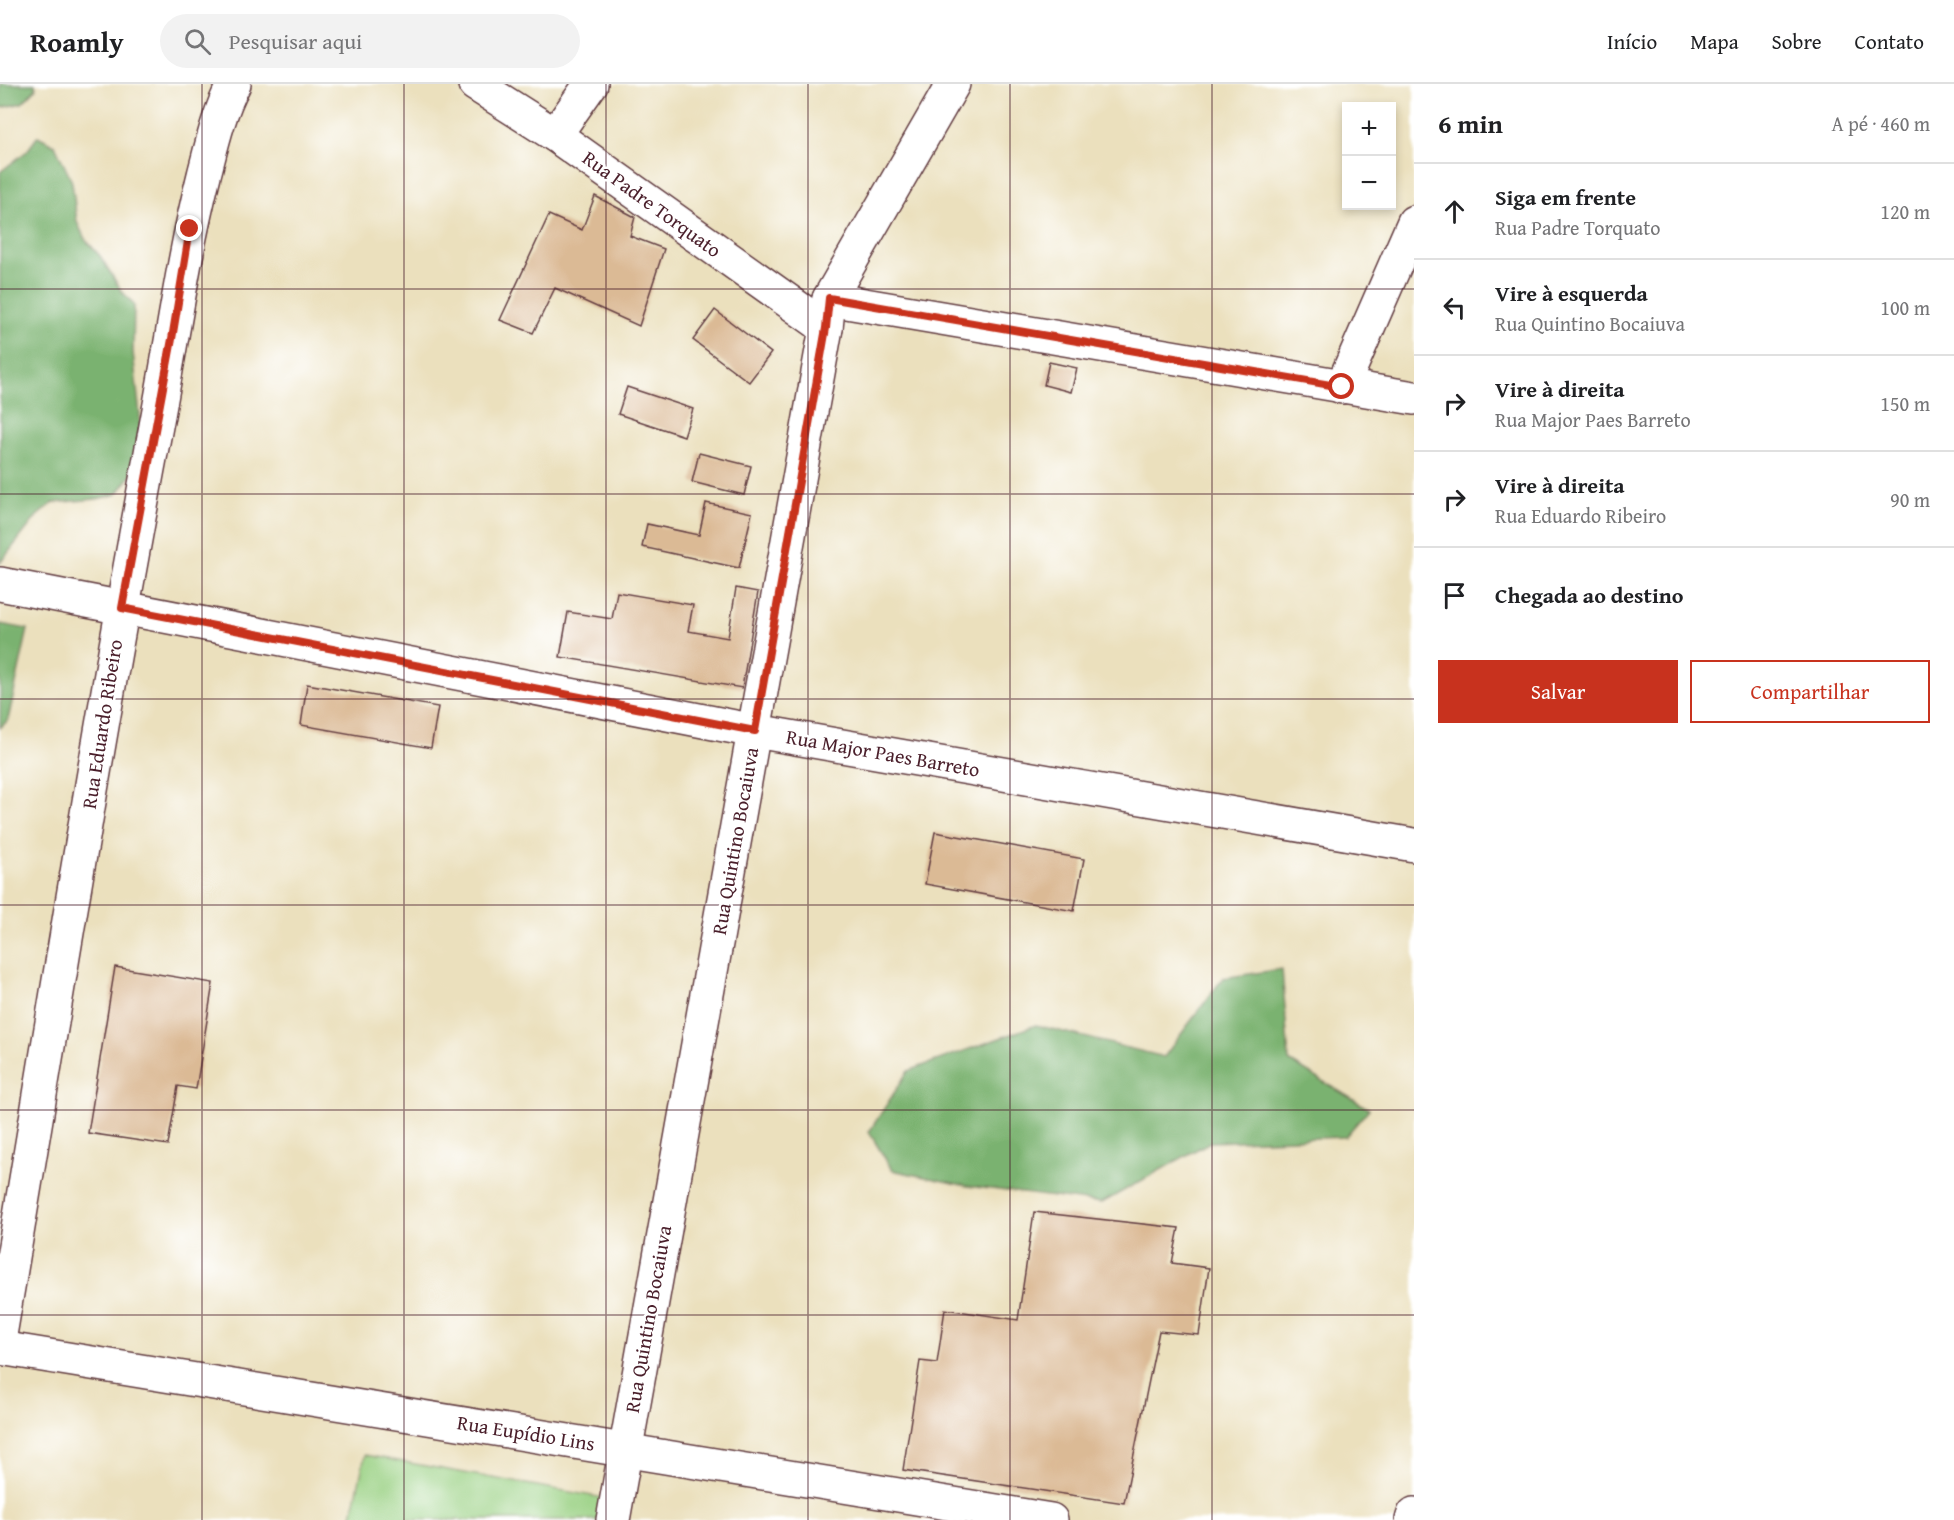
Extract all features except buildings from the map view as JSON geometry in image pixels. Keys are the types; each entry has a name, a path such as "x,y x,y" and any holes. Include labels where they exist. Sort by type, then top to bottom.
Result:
{"street":[{"name":"Rua Eduardo Ribeiro","path":"0,1335 122,608 190,229 214,139 234,84"},
{"name":"Rua Padre Torquato","path":"475,84 828,313 1414,398"},
{"path":"555,135 591,84"},
{"name":"Rua Quintino Bocaiuva","path":"613,1520 828,313 953,84"},
{"path":"1342,387 1414,222"},
{"name":"Rua Major Paes Barreto","path":"0,584 755,731 1414,845"},
{"name":"Rua Eupídio Lins","path":"0,1348 1051,1520"},
{"path":"1412,1520 1414,1514"}],"green space":[{"path":"0,84 35,84 36,89 22,103 0,108"},
{"path":"38,136 55,145 72,182 77,222 85,239 100,256 121,290 134,305 133,352 140,416 140,454 130,477 117,494 97,499 53,503 37,516 0,563 0,172 27,151"},
{"path":"0,624 28,629 8,720 0,728"},
{"path":"1282,969 1289,1061 1369,1109 1345,1137 1210,1142 1102,1203 967,1186 892,1170 869,1132 908,1071 1036,1025 1164,1057 1223,978"},
{"path":"365,1455 604,1498 600,1520 351,1520"}],"route":[{"path":"190,229 122,608 755,731 826,328 829,298 1342,387"}]}
